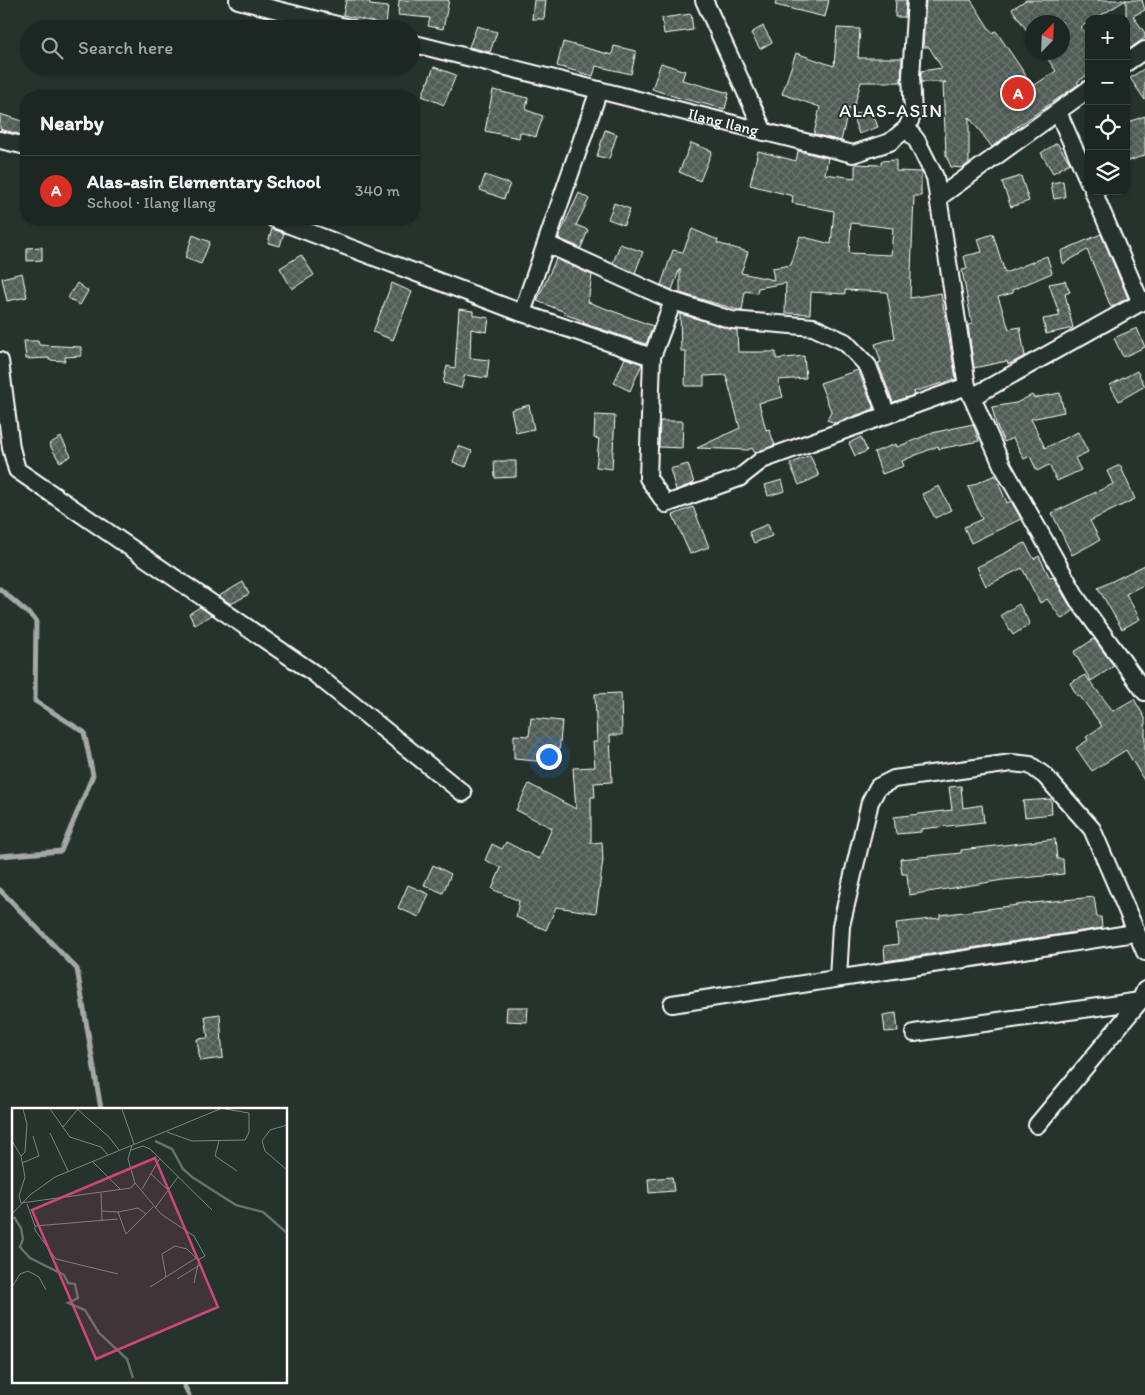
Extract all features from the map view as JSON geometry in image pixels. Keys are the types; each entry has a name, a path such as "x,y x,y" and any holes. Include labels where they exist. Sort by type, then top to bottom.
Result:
{"street":[{"path":"238,0 317,20"},
{"path":"704,0 764,132"},
{"path":"916,0 911,76 913,113 907,128 917,141 935,177 970,392 1002,465 1078,600 1145,692"},
{"name":"Ilang Ilang","path":"420,45 853,154 890,142 907,128"},
{"path":"1130,60 1145,50"},
{"path":"522,313 599,90"},
{"path":"938,198 1085,92"},
{"path":"1058,112 1085,173"},
{"path":"0,140 20,145"},
{"path":"672,301 652,357 648,478 666,504 739,478 762,460 887,415 970,392 1143,301 1095,195"},
{"path":"290,225 522,313 652,357"},
{"path":"547,244 672,301 732,320 813,327 845,342 868,366 887,415"},
{"path":"0,361 11,448 17,470 31,482 315,674 463,792"},
{"path":"838,978 841,926 870,802 878,787 894,779 1012,763 1030,765 1045,776 1092,830 1135,933 1145,952"},
{"path":"672,1004 1135,933"},
{"path":"914,1033 1142,996"},
{"path":"1037,1126 1142,996"}],"building":[{"path":"346,0 370,2 370,5 388,7 387,20 364,20 343,15"},
{"path":"399,0 449,0 443,29 428,26 430,18 398,15"},
{"path":"534,0 546,0 544,19 532,19"},
{"path":"776,0 829,0 825,17 775,5"},
{"path":"896,0 906,0 905,17 895,17"},
{"path":"926,0 971,0 992,33 996,31 1033,86 1056,71 1048,60 1070,60 1070,15 1025,15 1025,28 1012,9 1026,0 1126,0 1102,15 1085,15 1085,24 1081,27 1085,32 1085,77 1077,82 1079,84 1011,131 992,147 969,117 969,163 963,168 951,167 946,155 943,83 946,82 921,82 921,71 942,68 929,47 923,47"},
{"path":"1126,0 1142,0 1145,10 1133,16 1145,33 1145,38 1130,48 1130,15 1126,15"},
{"path":"691,14 693,30 664,34 662,18"},
{"path":"477,26 497,32 490,52 469,47"},
{"path":"763,26 772,42 760,49 751,33"},
{"path":"837,28 860,29 858,58 902,58 901,82 861,82 852,113 849,107 841,141 814,134 820,107 782,94 796,53 834,66"},
{"path":"563,42 612,55 614,46 636,51 631,74 596,66 593,76 557,66"},
{"path":"661,63 685,71 682,80 729,93 725,109 652,89"},
{"path":"434,67 456,75 444,105 422,96"},
{"path":"1145,68 1145,100 1130,78"},
{"path":"493,90 528,98 526,110 543,116 536,137 520,132 519,138 485,131"},
{"path":"871,109 878,127 859,134 852,115"},
{"path":"0,114 20,120 20,134 0,129"},
{"path":"1145,116 1145,155 1130,161 1130,150 1130,122"},
{"path":"605,130 617,134 609,159 597,156"},
{"path":"691,143 712,151 700,181 679,172"},
{"path":"1057,143 1070,163 1053,173 1041,153"},
{"path":"758,151 796,161 798,151 828,158 825,174 855,178 855,164 881,165 881,161 896,160 896,171 921,172 921,196 914,196 910,298 941,293 956,379 913,392 914,395 893,402 878,363 881,362 875,344 895,338 887,292 845,290 845,294 811,292 810,314 785,313 786,283 758,288 757,293 745,291 742,311 680,293 680,268 672,290 661,285 673,250 683,252 692,229 718,240 717,243 748,252 741,273 774,280 772,268 791,265 800,236 831,244 834,211 792,203 793,196 750,185","holes":["851,223 893,228 891,255 849,253"]},
{"path":"485,175 510,184 504,199 480,190"},
{"path":"1021,176 1029,201 1011,207 1002,182"},
{"path":"1063,181 1065,197 1054,199 1051,183"},
{"path":"579,193 589,199 576,225 588,230 581,248 558,238"},
{"path":"614,203 630,209 624,225 608,219"},
{"path":"272,229 284,233 280,246 268,243"},
{"path":"993,234 1005,273 1047,256 1052,273 1012,290 1013,293 998,297 1009,329 1020,327 1025,356 1008,364 1007,361 974,368 968,325 972,324 962,270 967,269 964,256 982,252 978,239"},
{"path":"1101,234 1128,298 1111,307 1087,250 1063,264 1061,251"},
{"path":"193,235 210,242 201,264 185,258"},
{"path":"620,244 643,252 635,273 613,263"},
{"path":"42,247 42,260 27,261 27,248"},
{"path":"301,255 314,275 292,289 280,268"},
{"path":"556,259 592,275 588,302 653,326 646,344 583,323 584,321 537,301"},
{"path":"22,273 27,297 7,301 2,278"},
{"path":"1065,281 1070,292 1065,294 1073,328 1046,334 1043,319 1060,316 1049,284"},
{"path":"77,283 88,291 80,305 68,298"},
{"path":"392,283 412,292 393,340 373,332"},
{"path":"459,309 473,311 473,315 489,318 487,332 471,329 470,358 489,360 487,378 465,375 461,388 443,383 447,366 455,368"},
{"path":"680,314 737,330 738,352 776,352 776,359 804,356 806,378 778,380 783,397 759,403 766,430 769,429 775,445 755,453 752,448 748,450 697,448 740,428 726,375 704,376 704,386 685,386 686,351 681,351"},
{"path":"1137,328 1145,347 1123,357 1114,338"},
{"path":"24,341 38,341 39,345 81,347 81,356 65,357 65,361 49,360 49,358 26,359"},
{"path":"625,358 642,364 630,391 614,383"},
{"path":"858,370 874,409 835,423 827,420 831,411 820,383"},
{"path":"1137,371 1145,386 1119,401 1110,385"},
{"path":"1060,393 1064,412 1031,419 1045,448 1078,432 1088,452 1075,458 1081,470 1057,481 1049,465 1037,471 1030,456 1024,459 1013,438 1004,442 996,424 992,407 1016,403 1032,395 1034,398"},
{"path":"529,405 534,429 516,433 511,410"},
{"path":"595,415 615,416 612,469 596,467 599,439 594,438"},
{"path":"660,421 683,421 682,448 659,447"},
{"path":"973,424 979,441 939,449 938,446 902,461 904,466 882,474 874,452 896,444 897,447 932,433"},
{"path":"61,437 71,456 60,462 49,444"},
{"path":"861,437 867,451 855,456 849,443"},
{"path":"458,446 472,451 466,467 453,462"},
{"path":"810,455 819,476 799,485 790,464"},
{"path":"494,461 516,461 516,477 495,478"},
{"path":"688,464 694,483 676,490 670,469"},
{"path":"1120,465 1135,499 1090,521 1100,540 1072,555 1052,513 1113,484 1107,471"},
{"path":"995,475 1007,503 1011,501 1021,519 971,543 964,527 982,519 968,487"},
{"path":"782,480 785,491 768,496 765,485"},
{"path":"939,486 951,510 935,518 922,494"},
{"path":"693,507 709,547 690,554 673,515"},
{"path":"768,524 772,536 754,543 749,532"},
{"path":"1025,543 1034,559 1039,556 1050,578 1053,577 1073,611 1062,619 1047,599 1040,603 1022,568 986,586 977,567"},
{"path":"1145,565 1145,584 1126,594 1140,619 1122,629 1098,588"},
{"path":"243,582 249,594 231,604 219,596"},
{"path":"1019,604 1030,624 1013,635 1001,615"},
{"path":"200,607 211,615 195,625 189,614"},
{"path":"1094,639 1114,666 1091,681 1074,652"},
{"path":"1085,675 1113,711 1134,699 1145,718 1145,782 1126,750 1092,771 1076,748 1088,740 1086,737 1102,726 1079,695 1077,696 1070,683"},
{"path":"621,693 622,735 610,735 612,782 594,783 595,797 591,797 591,843 602,842 603,860 596,913 556,907 546,930 516,917 519,901 492,889 501,868 485,860 492,844 502,849 506,842 539,859 552,828 516,810 529,784 576,809 573,768 595,767 593,742 597,742 595,694"},
{"path":"531,718 562,721 558,763 514,759 514,735 529,736"},
{"path":"961,786 963,808 982,805 984,822 921,829 921,832 896,834 894,817 952,810 949,787"},
{"path":"1051,799 1052,814 1025,817 1023,801"},
{"path":"1055,839 1057,859 1063,859 1064,874 1003,880 909,895 907,874 902,874 900,859 961,853 961,850"},
{"path":"433,865 451,874 443,893 424,885"},
{"path":"408,885 429,894 419,917 398,908"},
{"path":"1094,897 1097,917 1101,917 1102,928 885,961 884,946 898,944 896,923 940,918 940,915"},
{"path":"507,1007 528,1007 527,1022 506,1021"},
{"path":"896,1013 898,1031 885,1032 883,1015"},
{"path":"220,1014 223,1058 200,1061 197,1039 208,1038 205,1016"},
{"path":"672,1177 674,1191 649,1193 648,1179"}],"waterway":[{"path":"0,589 36,620 35,701 84,732 93,775 61,851 0,856"},
{"path":"0,890 77,969 101,1108"},
{"path":"182,1382 189,1395"}],"place":[{"name":"Alas-asin Elementary School","path":"1018,93"}],"district":[{"name":"ALAS-ASIN","path":"891,110"}]}
